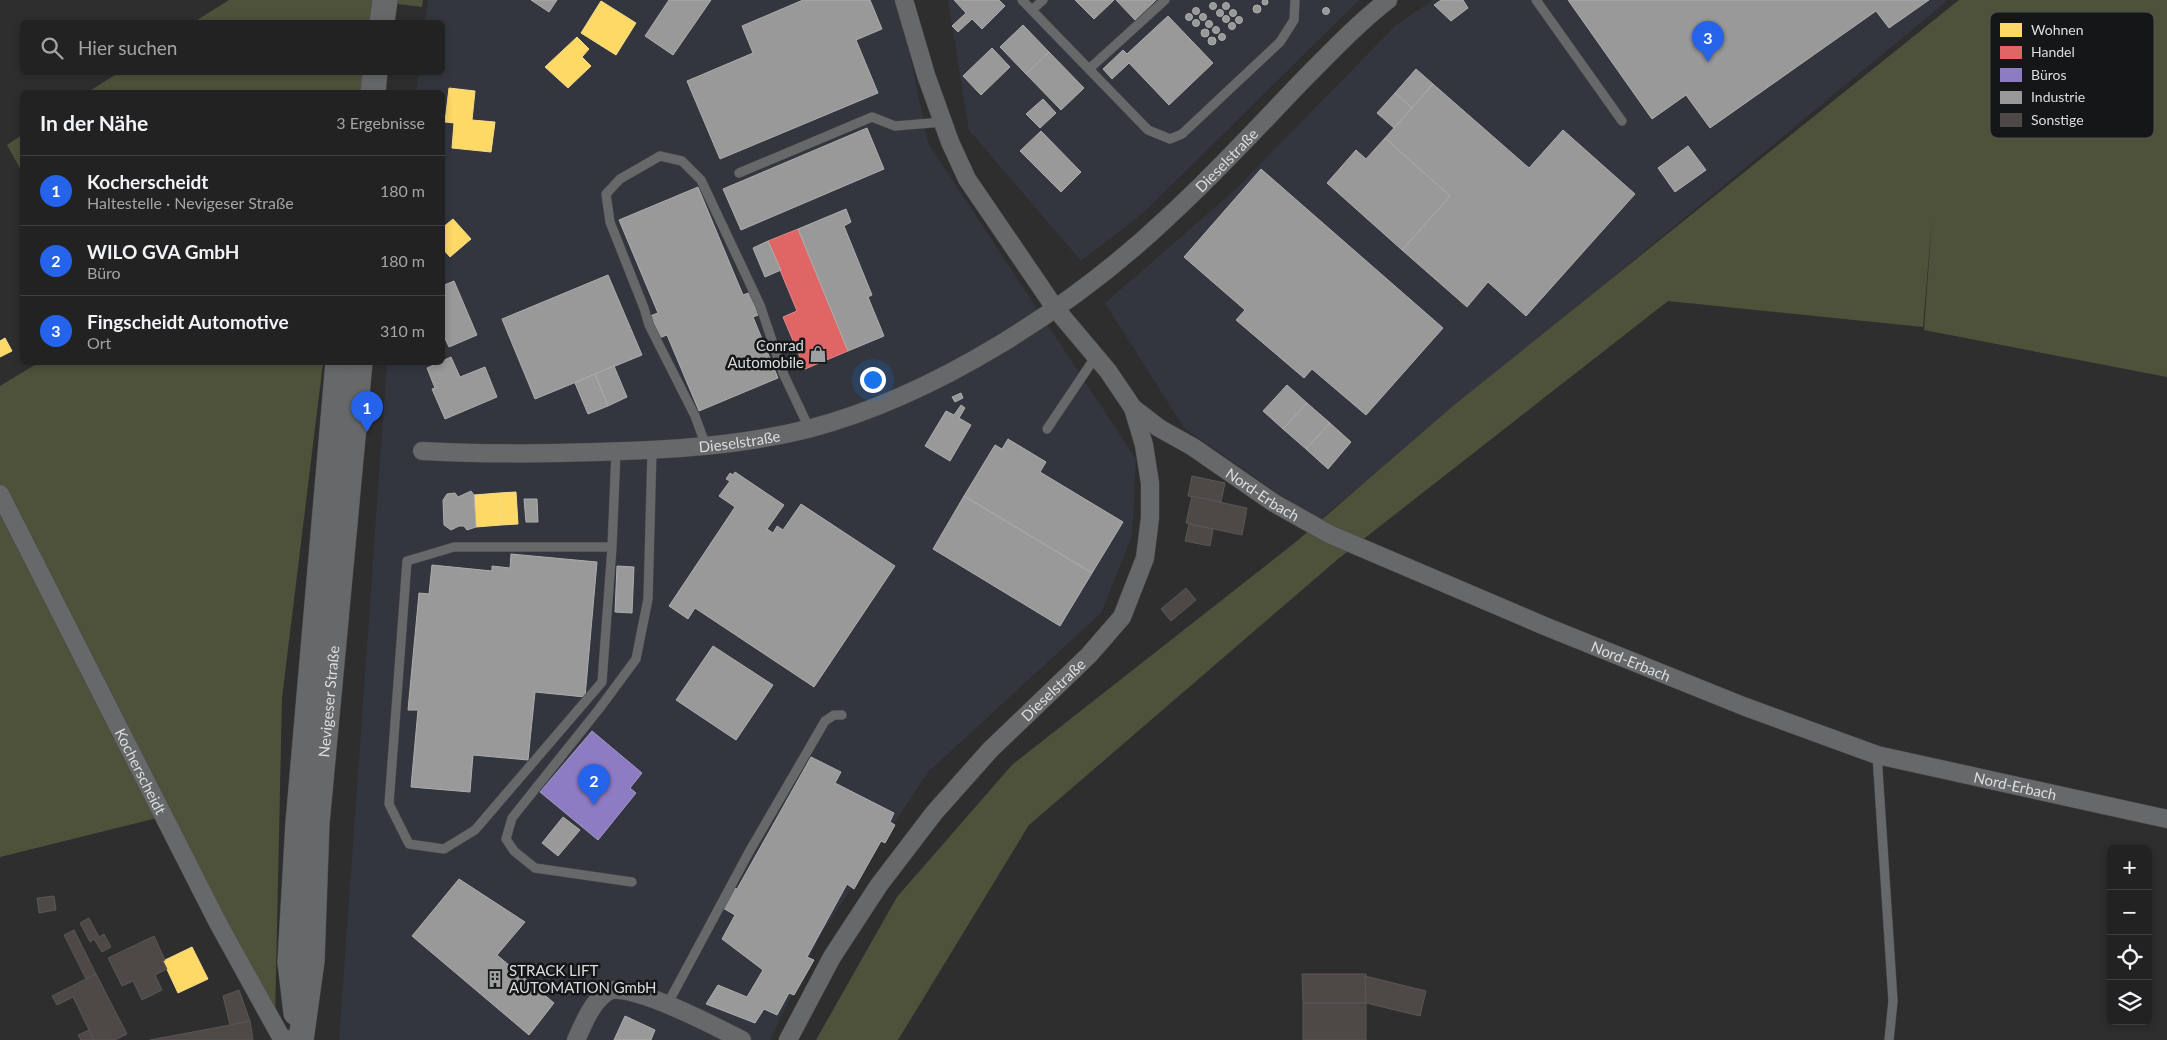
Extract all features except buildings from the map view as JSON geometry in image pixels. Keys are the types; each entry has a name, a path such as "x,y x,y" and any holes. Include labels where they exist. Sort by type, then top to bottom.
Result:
{"main road":[{"path":"382,20 385,0"},
{"path":"391,20 393,0"},
{"path":"373,90 375,75"},
{"path":"385,90 387,75"},
{"name":"Nevigeser Straße","path":"300,1040 290,962 313,629 338,365"},
{"name":"Nevigeser Straße","path":"300,1040 312,961 317,823 360,365"}],"street":[{"name":"Dieselstraße","path":"788,1040 832,957 879,885 934,813 990,750 1090,656 1122,617 1145,558 1150,518 1150,483 1144,446 1133,408 1096,356 1056,308 967,179 943,122 904,0"},
{"name":"Dieselstraße","path":"422,451 490,455 652,451 749,441 809,428 872,407 935,380 992,349 1056,308 1106,270 1166,219 1346,37 1388,0"},
{"name":"Nord-Erbach","path":"1133,408 1159,428 1193,448 1274,503 1329,534 1529,620 1725,699 1877,755 2167,819"},
{"name":"Kocherscheidt","path":"0,494 218,923 281,1037 290,1040"},
{"path":"576,1040 596,1004 607,992 616,988 628,990 667,1005 720,1035 742,1040"}],"lane":[{"path":"1022,0 1148,130 1170,139 1182,134 1280,42 1294,20 1297,4 1295,0"},
{"path":"1032,10 1043,0"},
{"path":"1089,69 1165,0"},
{"path":"1536,0 1622,121"},
{"path":"738,173 872,117 895,126 943,122"},
{"path":"706,446 695,416 649,325 610,222 606,194 620,179 660,156 682,161 701,180 760,305 783,374 809,428"},
{"path":"1047,429 1096,356"},
{"path":"632,882 535,868 514,851 506,839 512,818 599,710 636,659 648,599 652,451"},
{"path":"612,547 454,547 407,561 388,804 409,844 444,849 475,830 602,682 612,547 616,452"},
{"path":"667,1005 749,852 825,721 834,715 842,715"},
{"path":"1877,755 1893,1001 1890,1040"}],"shaded area":[{"path":"428,0 899,0 928,143 1136,459 1132,536 1101,613 928,772 821,934 770,1040 339,1040 387,365 445,365 445,90 416,90 419,75 445,75 445,20 425,20"},
{"path":"948,0 1359,0 1142,214 1081,261 969,130"},
{"path":"1433,0 1948,0 1318,521 1184,428 1105,303 1234,191 1396,25"}],"green space":[{"path":"229,0 423,0 422,7 381,2 378,20 197,20"},
{"path":"1959,0 2167,0 2167,377 1924,330 1932,219 1923,327 1668,301 1338,559 1029,825 898,1040 816,1040 897,897 1012,765 1297,541 1453,406"},
{"path":"115,75 370,75 367,90 91,90"},
{"path":"20,136 20,168 7,145"},
{"path":"35,365 323,365 282,698 275,1019 157,818 0,857 0,386"}],"place":[{"name":"Fingscheidt Automotive","path":"1708,62"},
{"name":"Conrad Automobile","path":"818,354"},
{"name":"Kocherscheidt","path":"367,432"},
{"name":"WILO GVA GmbH","path":"594,805"},
{"name":"STRACK LIFT AUTOMATION GmbH","path":"495,979"}]}
